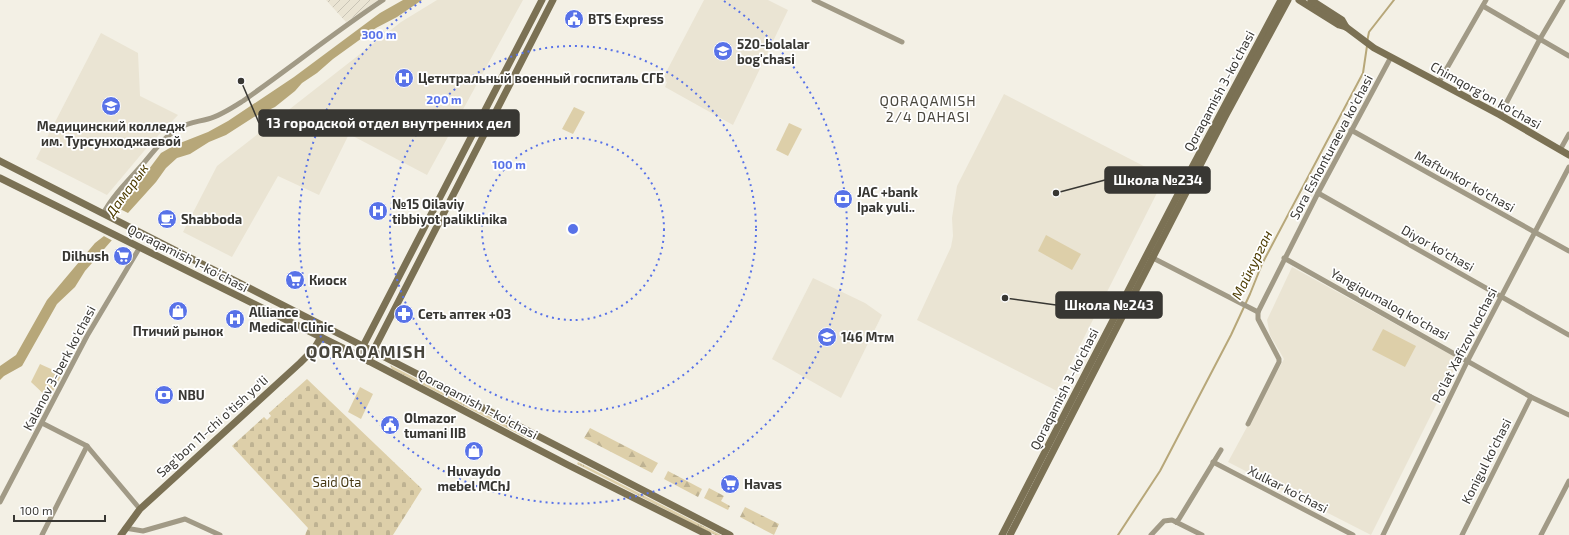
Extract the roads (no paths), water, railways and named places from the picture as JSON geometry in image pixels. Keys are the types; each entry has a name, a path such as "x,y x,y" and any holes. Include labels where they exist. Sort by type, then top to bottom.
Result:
{"main road":[{"path":"358,356 542,0"},
{"path":"368,361 553,0"},
{"name":"Qoraqamish 3-ko'chasi","path":"1010,535 1281,0"},
{"name":"Qoraqamish 3-ko'chasi","path":"1002,535 1288,0"},
{"path":"1299,0 1346,28"},
{"path":"1311,0 1342,20 1346,28"},
{"name":"Chimqorg'on ko'chasi","path":"1346,28 1391,57 1500,115 1569,155"},
{"name":"Qoraqamish 1-koʻchasi","path":"0,161 730,535"},
{"path":"451,176 460,181"},
{"name":"Qoraqamish 1-koʻchasi","path":"0,178 321,337 568,465 708,535"},
{"name":"Sag'bon 11-chi o'tish yo'li","path":"123,532 140,509 300,363 314,349 321,337"},
{"path":"568,465 573,454"}],"street":[{"path":"104,214 120,189 156,149 178,128 191,122 207,120 242,102 319,46 343,26 383,0"},
{"path":"814,0 902,42"},
{"path":"1439,82 1486,0"},
{"path":"1500,115 1540,39 1563,0"},
{"path":"1483,6 1569,56"},
{"name":"Sora Eshonturaeva ko'chasi","path":"1258,312 1284,258 1391,57"},
{"name":"Maftunkor ko'chasi","path":"1351,130 1569,251"},
{"path":"1560,150 1569,134"},
{"name":"Po'lat Xafizov kochasi","path":"1383,535 1468,360 1569,167"},
{"name":"Diyor ko'chasi","path":"1318,193 1569,335"},
{"name":"Kalanov 3-berk ko'chasi","path":"0,502 87,336 140,247"},
{"path":"1150,256 1258,312 1258,318 1279,359 1277,367 1248,424"},
{"name":"Yangiqumaloq ko'chasi","path":"1284,258 1468,360 1531,397 1569,415"},
{"name":"Konigul ko'chasi","path":"1462,535 1531,397"},
{"path":"42,423 86,446 140,509"},
{"path":"42,535 86,446"},
{"path":"1176,522 1221,450"},
{"name":"Xulkar ko'chasi","path":"1213,462 1353,535"},
{"path":"1542,535 1569,481"},
{"path":"123,532 143,531 185,519 220,535"},
{"path":"1151,535 1164,521 1172,520 1202,535"}],"waterway":[{"name":"Майкурган","path":"1367,42 1369,32 1394,0"},
{"name":"Майкурган","path":"1118,535 1160,471 1231,335 1262,264 1363,73 1367,46"}],"place":[{"name":"BTS Express","path":"574,19"},
{"name":"520-bolalar bog'chasi","path":"723,51"},
{"name":"Цетнтральный военный госпиталь СГБ","path":"404,78"},
{"name":"13 городской отдел внутренних дел","path":"241,81"},
{"name":"Медицинский колледж им. Турсунходжаевой","path":"111,106"},
{"name":"Школа №234","path":"1056,193"},
{"name":"JAC +bank Ipak yuli..","path":"843,199"},
{"name":"№15 Oilaviy tibbiyot paliklinika","path":"378,211"},
{"name":"Shabboda","path":"167,219"},
{"name":"Dilhush","path":"123,256"},
{"name":"Киоск","path":"295,280"},
{"name":"Школа №243","path":"1005,298"},
{"name":"Птичий рынок","path":"178,311"},
{"name":"Сеть аптек +03","path":"404,314"},
{"name":"Alliance Medical Clinic","path":"235,319"},
{"name":"146 Мтм","path":"827,337"},
{"name":"NBU","path":"164,395"},
{"name":"Olmazor tumani IIB","path":"390,425"},
{"name":"Huvaydo mebel MChJ","path":"474,451"},
{"name":"Havas","path":"730,484"}],"district":[{"name":"QORAQAMISH 2/4 DAHASI","path":"928,110"},
{"name":"QORAQAMISH","path":"366,352"}],"water label":[{"name":"Дамарык","path":"127,190"}],"park label":[{"name":"Said Ota","path":"337,482"}]}
